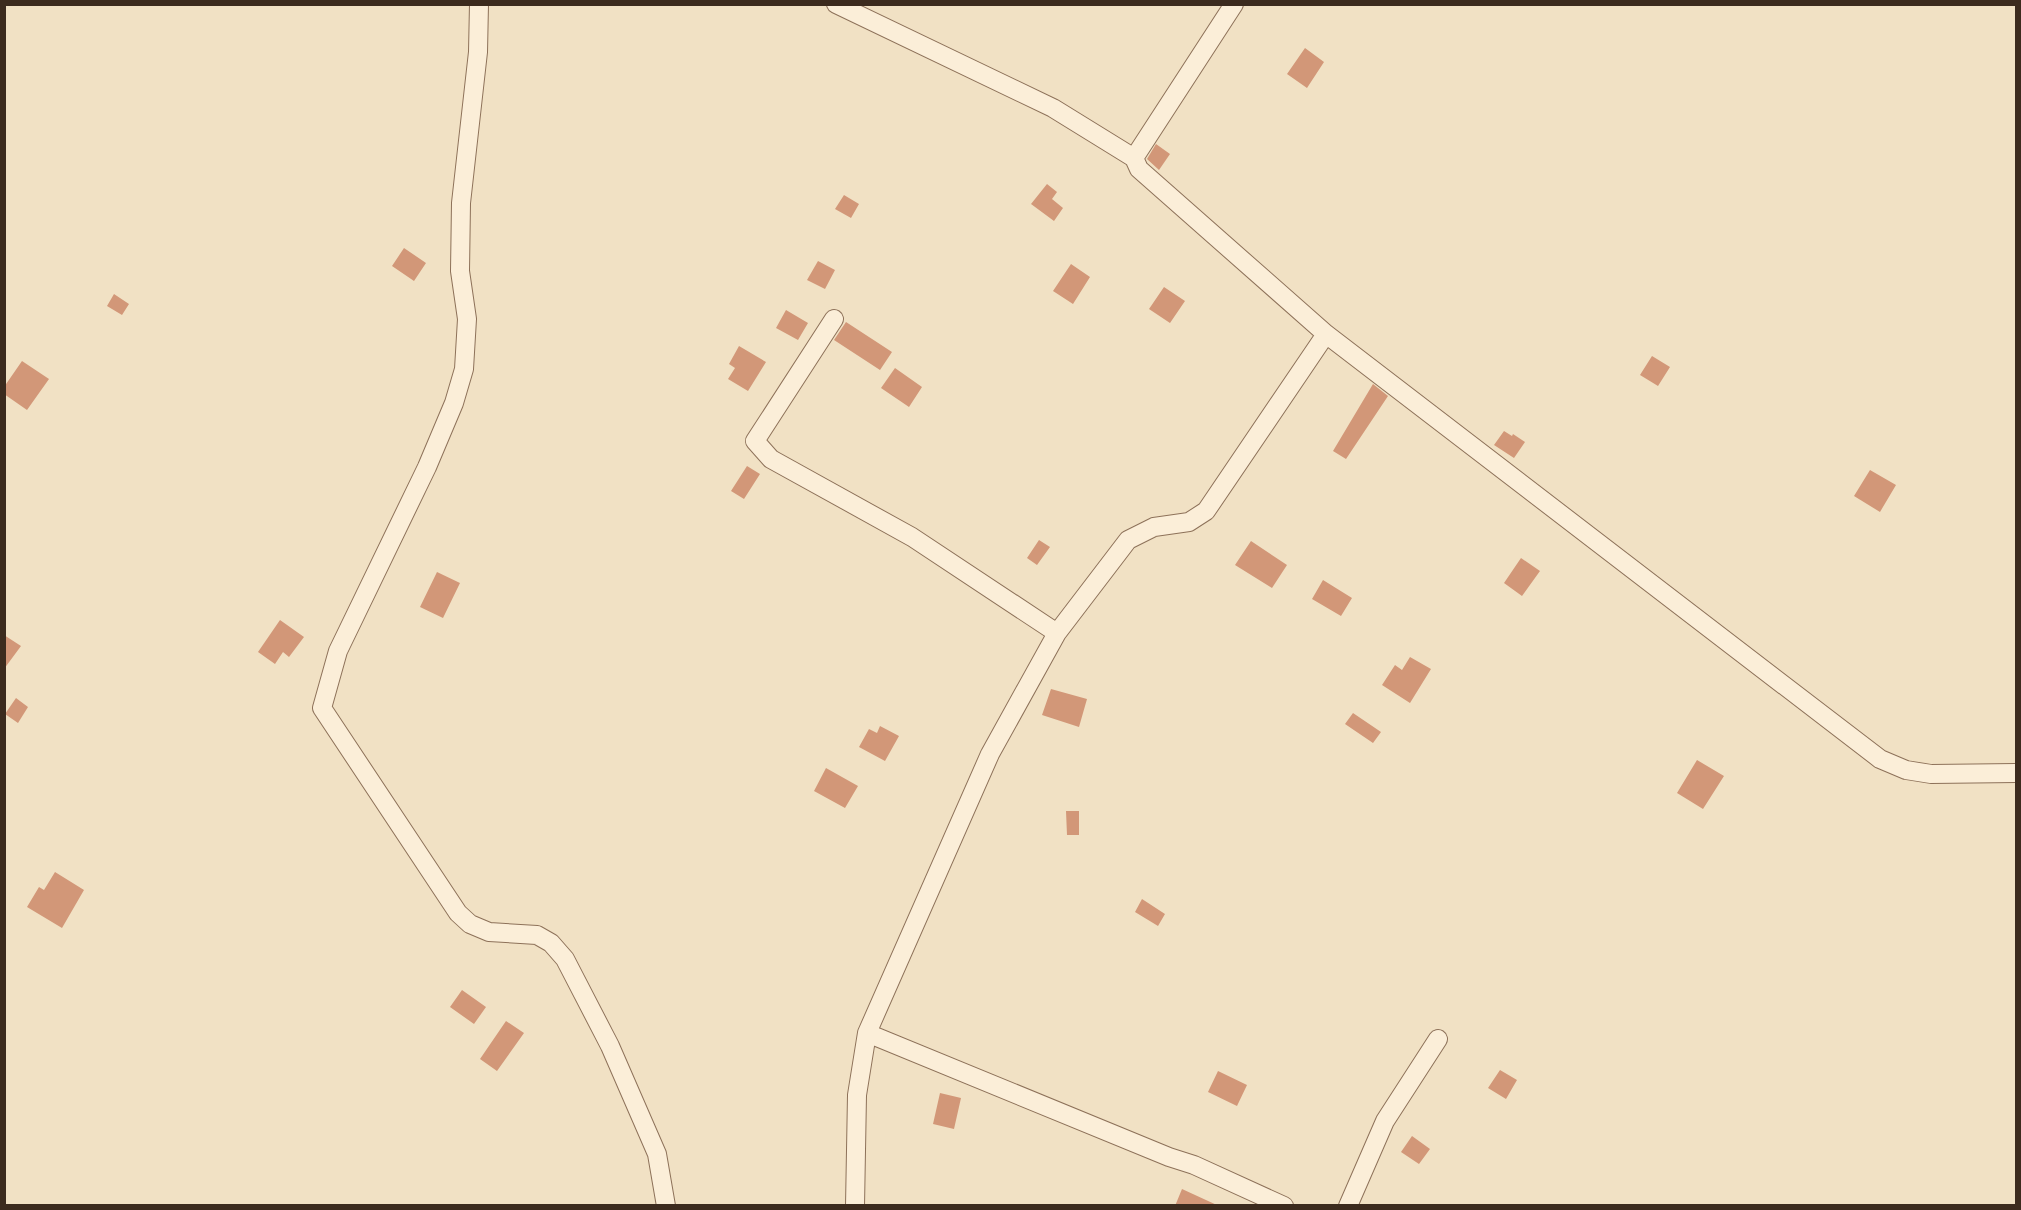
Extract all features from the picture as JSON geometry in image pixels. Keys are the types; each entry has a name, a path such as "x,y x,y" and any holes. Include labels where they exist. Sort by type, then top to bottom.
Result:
{"street":[{"path":"479,4 478,52 461,203 460,271 467,319 464,369 454,403 427,467 338,651 322,708 458,913 470,924 489,932 537,935 551,942 565,959 610,1046 657,1154 666,1206"},
{"path":"836,4 1053,108 1134,158 1139,169 1326,334 1880,759 1906,770 1931,774 2016,773"},
{"path":"1134,158 1234,4"},
{"path":"834,319 755,441 771,459 912,537 1057,633"},
{"path":"855,1206 857,1095 867,1033 990,754 1057,633 1128,540 1154,527 1189,522 1206,511 1326,334"},
{"path":"867,1033 1158,1153 1194,1165 1284,1206"},
{"path":"1348,1206 1385,1121 1438,1039"}],"building":[{"path":"1305,48 1324,62 1307,88 1287,74"},
{"path":"1156,144 1170,154 1159,170 1147,159"},
{"path":"1047,184 1057,192 1052,199 1063,208 1054,221 1031,204"},
{"path":"844,195 859,204 851,218 835,209"},
{"path":"404,248 426,263 414,281 392,266"},
{"path":"818,261 835,270 825,289 807,280"},
{"path":"1071,264 1090,277 1073,304 1053,291"},
{"path":"1164,287 1185,301 1170,323 1149,309"},
{"path":"114,294 129,304 122,315 107,306"},
{"path":"786,310 808,323 798,340 776,328"},
{"path":"846,322 892,352 880,370 834,340"},
{"path":"739,346 766,362 748,391 728,379 735,368 729,364"},
{"path":"1652,356 1670,367 1658,386 1640,375"},
{"path":"22,361 49,379 27,410 4,394 4,387"},
{"path":"895,368 922,387 909,407 881,388"},
{"path":"1373,384 1388,396 1346,459 1333,451"},
{"path":"1504,431 1525,442 1514,458 1494,445"},
{"path":"747,466 760,474 744,499 731,491"},
{"path":"1870,470 1896,485 1880,512 1854,496"},
{"path":"1039,540 1050,547 1037,565 1027,558"},
{"path":"1251,541 1287,565 1272,588 1235,565"},
{"path":"1521,558 1540,571 1522,596 1504,583"},
{"path":"437,572 460,583 443,618 420,607"},
{"path":"1323,580 1352,598 1341,616 1312,599"},
{"path":"280,620 304,637 289,657 283,652 275,664 258,652"},
{"path":"4,635 21,646 4,669"},
{"path":"1410,657 1431,669 1410,703 1382,685 1395,665 1402,670"},
{"path":"1051,689 1087,699 1079,727 1042,715"},
{"path":"16,698 28,707 18,723 5,714"},
{"path":"1353,713 1381,732 1373,743 1345,724"},
{"path":"880,726 899,736 885,761 859,747 869,729 877,733"},
{"path":"1697,760 1724,776 1703,809 1677,793"},
{"path":"826,768 858,786 845,808 814,791"},
{"path":"1066,811 1079,811 1079,835 1067,835"},
{"path":"55,872 84,890 62,928 27,907 39,887 44,890"},
{"path":"1142,899 1165,914 1158,926 1135,912"},
{"path":"462,990 486,1007 474,1024 450,1007"},
{"path":"506,1021 524,1033 497,1071 480,1059"},
{"path":"1500,1070 1517,1080 1506,1099 1488,1088"},
{"path":"1218,1071 1247,1085 1237,1106 1208,1092"},
{"path":"940,1093 961,1098 954,1129 933,1124"},
{"path":"1412,1136 1430,1149 1419,1164 1401,1152"},
{"path":"1182,1189 1219,1206 1175,1206"}]}
